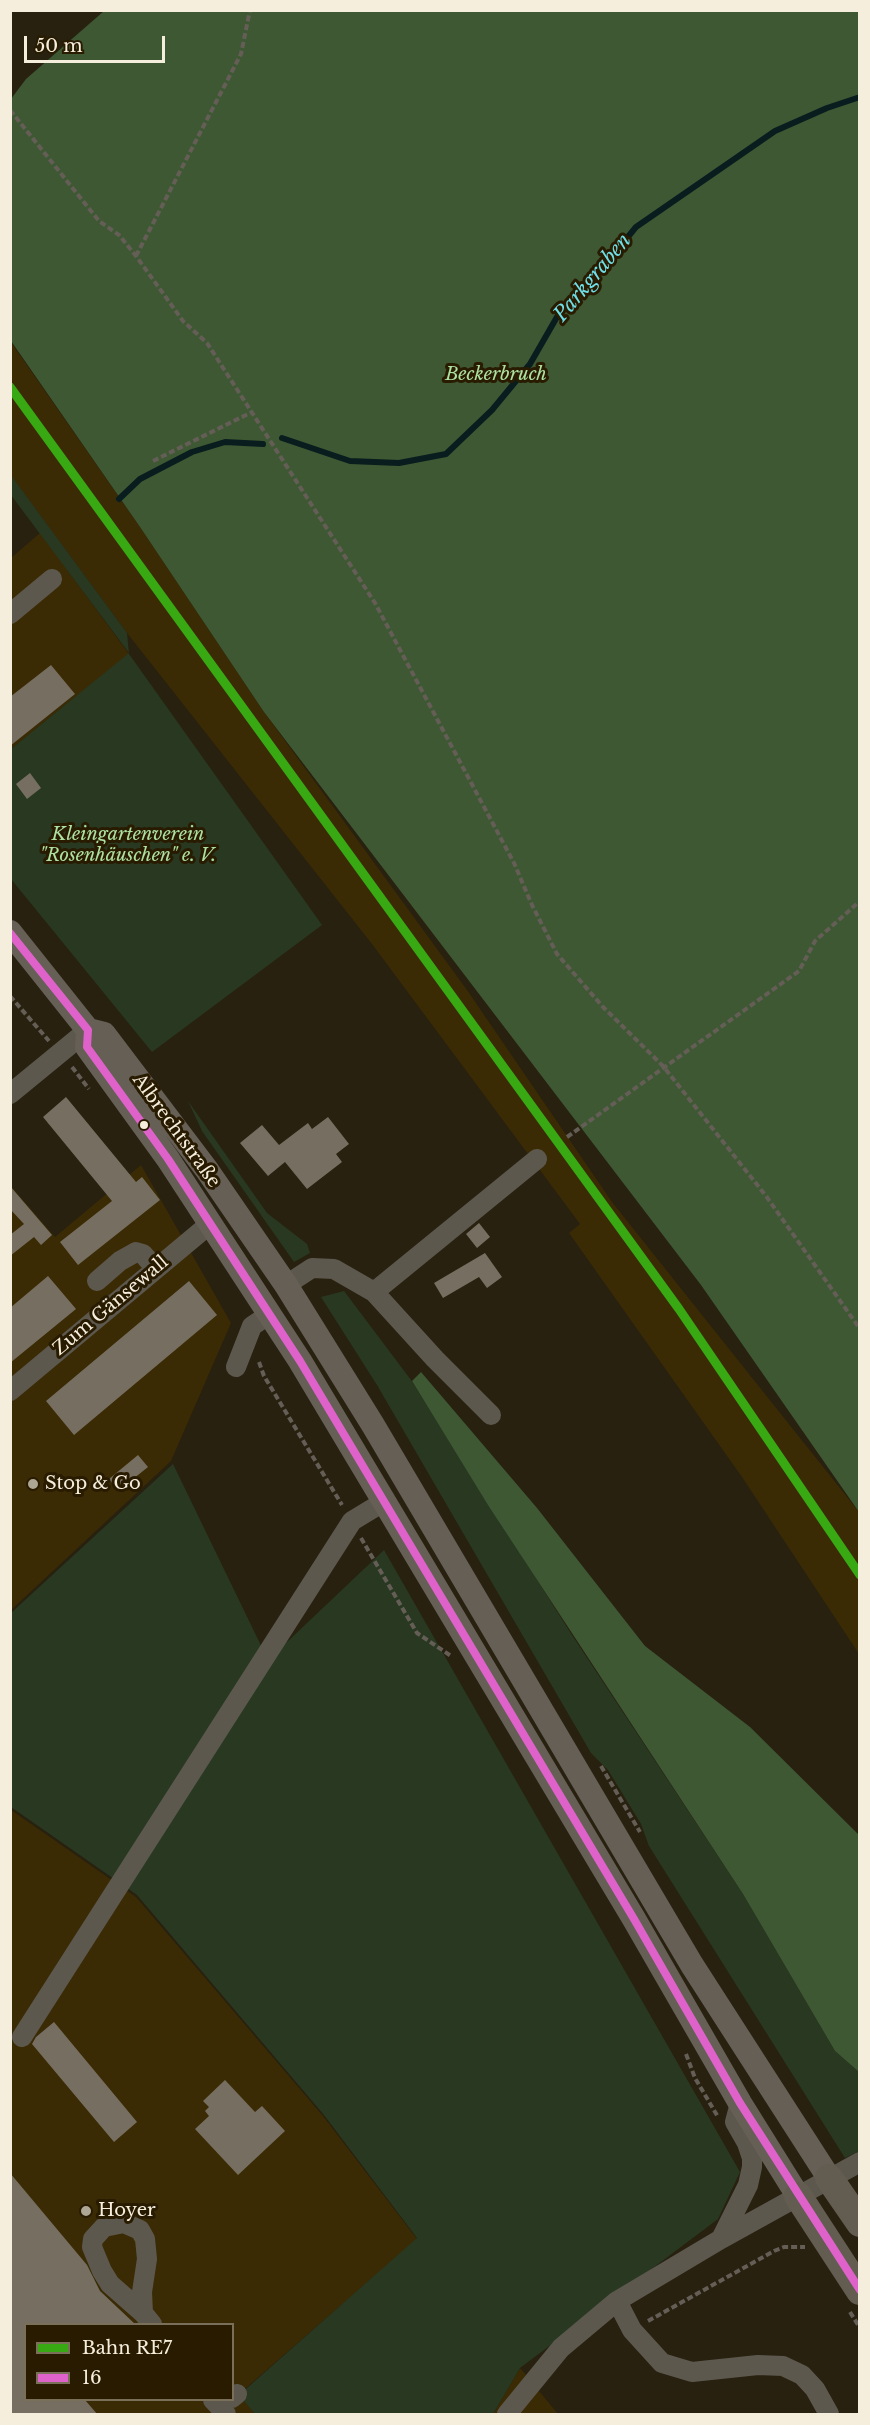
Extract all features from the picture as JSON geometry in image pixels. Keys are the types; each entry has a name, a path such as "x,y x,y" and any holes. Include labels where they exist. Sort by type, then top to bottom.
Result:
{"highway":[{"path":"828,2178 860,2223"},
{"path":"798,2196 860,2291"}],"main road":[{"name":"Albrechtstraße","path":"10,932 88,1030 104,1034 200,1162 286,1285 373,1425 692,1965 828,2178"},
{"name":"Albrechtstraße","path":"88,1030 87,1047 168,1158 211,1223 261,1320 385,1501 634,1919 740,2103 798,2196"}],"street":[{"path":"10,614 52,579"},
{"path":"10,1094 88,1030"},
{"path":"374,1292 537,1159"},
{"name":"Zum Gänsewall","path":"15,1394 211,1223"},
{"path":"97,1281 120,1261 136,1252 143,1254 156,1269"},
{"path":"286,1285 312,1268 334,1269 374,1292 435,1359 491,1415"},
{"path":"236,1367 261,1320"},
{"path":"22,2037 352,1521 385,1501"},
{"path":"721,2239 748,2186 752,2170 750,2150 735,2122 740,2103"},
{"path":"507,2415 561,2349 617,2301 721,2239 860,2162"},
{"path":"617,2301 632,2330 662,2363 692,2372 783,2366 802,2375 815,2389 829,2415"}],"path":[{"path":"136,256 242,54 250,10"},
{"path":"10,110 99,221 119,235 183,321 207,343 252,412 375,603 514,863 557,954 603,1007 663,1066 766,1196 860,1329"},
{"path":"153,461 252,412"},
{"path":"567,1137 798,971 815,941 860,902"},
{"path":"261,1320 259,1365 264,1376 417,1633 454,1659"},
{"path":"682,2046 695,2078 718,2118"},
{"path":"632,2330 774,2251 784,2247 805,2247"}],"shaded area":[{"path":"10,341 140,527 264,712 467,990 612,1202 859,1512 859,1654 742,1477 569,1233 580,1224 372,944 127,633 11,476"},
{"path":"40,533 129,654 11,749 11,558"},
{"path":"141,1165 231,1323 171,1461 11,1610 10,1185 55,1237"},
{"path":"11,1810 136,1897 323,2116 417,2239 239,2394 255,2414 11,2414"},
{"path":"520,2368 558,2414 493,2414"}],"green space":[{"name":"Beckerbruch","path":"104,11 859,11 859,1512 701,1285 264,712 11,341 11,99 26,79"},
{"path":"10,474 127,633 129,653 11,495"},
{"name":"Kleingartenverein \"Rosenhäuschen\" e. V.","path":"129,653 322,925 152,1052 11,879 11,749"},
{"path":"188,1101 267,1213 307,1244 310,1253 294,1262 202,1131"},
{"path":"344,1291 411,1380 570,1632 743,1894 835,2051 859,2072 859,2151 845,2158 649,1846 641,1824 608,1770 591,1753 377,1385 321,1297"},
{"path":"421,1372 537,1508 645,1646 750,1727 859,1835 859,2072 835,2051 743,1894 488,1505 412,1381"},
{"path":"173,1464 268,1660 384,1550 740,2172 718,2219 520,2368 493,2414 255,2414 239,2395 417,2238 324,2115 137,1895 11,1807 11,1613"}],"building":[{"path":"51,665 75,694 10,746 10,697"},
{"path":"30,773 41,788 27,799 16,784"},
{"path":"66,1097 136,1182 142,1177 160,1200 78,1265 60,1242 112,1201 43,1117"},
{"path":"328,1117 349,1144 336,1154 342,1162 307,1189 285,1162 268,1176 240,1143 262,1125 279,1145 308,1123 312,1129"},
{"path":"10,1186 52,1235 41,1245 34,1237 10,1256 10,1235 24,1224 10,1209"},
{"path":"479,1223 490,1237 477,1248 466,1234"},
{"path":"485,1253 502,1277 487,1288 479,1277 443,1298 434,1283"},
{"path":"48,1276 76,1309 10,1363 10,1308"},
{"path":"189,1281 217,1315 74,1435 46,1401"},
{"path":"138,1455 148,1467 118,1491 109,1479"},
{"path":"54,2022 137,2122 114,2142 32,2044 36,2037"},
{"path":"225,2080 255,2112 262,2106 285,2131 238,2175 195,2129 209,2116 205,2111 209,2107 203,2101"},
{"path":"10,2173 87,2265 100,2291 134,2323 24,2323 24,2401 86,2401 98,2415 10,2415"}],"waterway":[{"name":"Parkgraben","path":"282,438 350,461 399,463 446,454 492,410 530,364 561,310 600,271 636,227 775,131 827,108 860,97"},
{"name":"Parkgraben","path":"119,499 140,479 192,452 225,442 263,444"}],"rail line":[{"name":"RE7","path":"10,387 679,1309 860,1575"}],"transit line":[{"name":"16","path":"10,933 88,1030 87,1047 168,1159 300,1361 634,1919 740,2103 860,2290"}],"place":[{"name":"Stop & Go","path":"33,1484"},
{"name":"Hoyer","path":"86,2211"}]}
